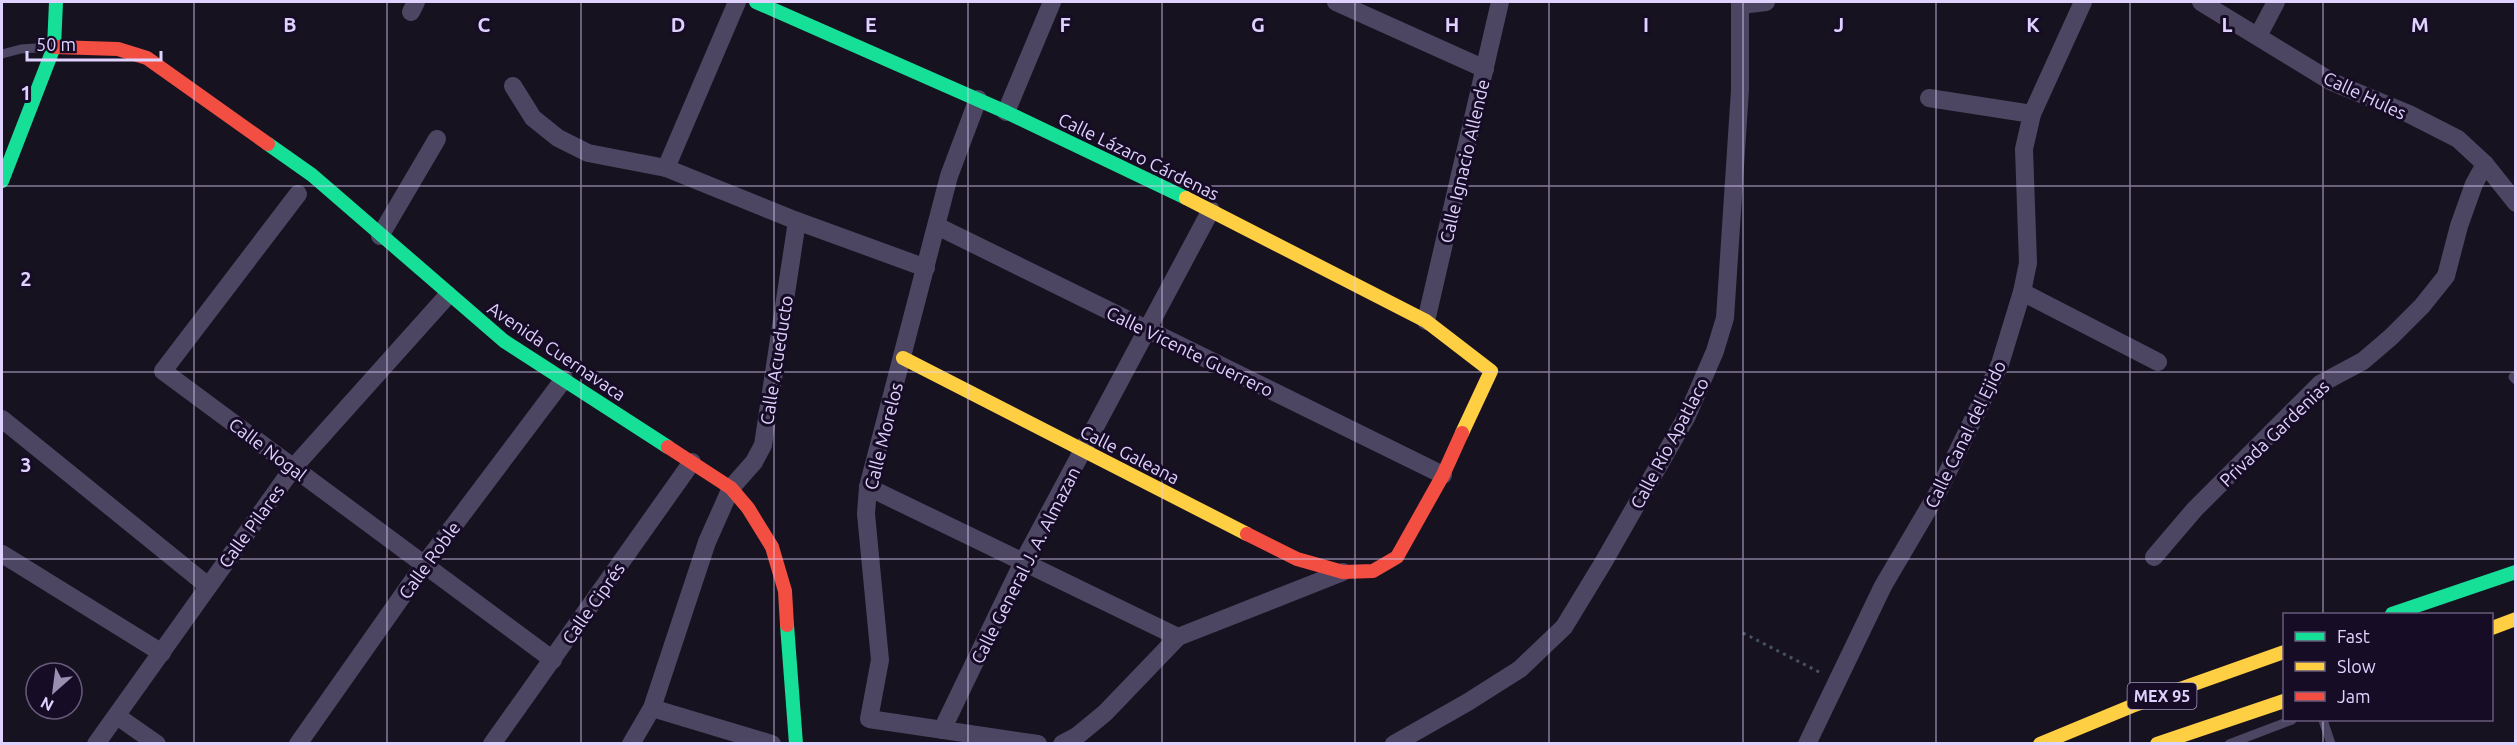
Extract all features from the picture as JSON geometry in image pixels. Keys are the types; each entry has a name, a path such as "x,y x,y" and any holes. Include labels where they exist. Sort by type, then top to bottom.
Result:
{"main road":[{"path":"2,181 54,47 56,2"},
{"name":"Calle Lázaro Cárdenas","path":"756,2 978,99 1211,210 1426,321 1491,370"},
{"name":"Avenida Cuernavaca","path":"54,47 118,49 147,58 312,175 448,295 504,341 730,488 748,508 772,547 785,591 796,744"},
{"name":"Calle Galeana","path":"903,358 1296,559 1343,572 1373,571 1397,557 1443,475 1491,370"},
{"path":"2398,613 2516,572"},
{"path":"2493,628 2516,619"},
{"name":"MEX 95","path":"2040,744 2132,706 2283,652"},
{"name":"MEX 95","path":"2157,744 2283,700"}],"street":[{"path":"666,168 737,2"},
{"path":"1006,112 1052,2"},
{"path":"1336,2 1485,69"},
{"name":"Calle Ignacio Allende","path":"1426,321 1500,2"},
{"path":"1740,3 1766,2"},
{"name":"Calle Canal del Ejido","path":"1807,744 1883,586 1937,494 2000,364 2022,292 2028,263 2024,149 2032,114 2083,2"},
{"name":"Calle Hules","path":"2201,2 2332,82 2409,114 2458,139 2485,164 2516,203"},
{"path":"2258,36 2276,2"},
{"name":"Calle Río Apatlaco","path":"1394,744 1520,669 1564,627 1687,416 1715,351 1725,318 1740,90 1740,3"},
{"path":"513,86 533,118 558,138 588,153 666,168 797,221 926,268"},
{"path":"1929,98 2032,114"},
{"name":"Calle Morelos","path":"978,99 949,176 938,226 868,487 866,514 880,660 869,719 1038,744"},
{"path":"380,236 437,139"},
{"name":"Privada Gardenias","path":"2154,557 2195,509 2320,384 2363,361 2422,306 2446,276 2459,226 2474,184 2485,164"},
{"name":"Calle Nogal","path":"298,194 163,371 553,660"},
{"name":"Calle General J. A. Almazan","path":"942,730 1023,562 1211,210"},
{"name":"Calle Acueducto","path":"631,744 652,708 707,542 730,488 754,462 763,445 797,221"},
{"name":"Calle Vicente Guerrero","path":"938,226 1443,475"},
{"path":"2022,292 2158,362"},
{"name":"Calle Pilares","path":"96,744 293,468 448,295"},
{"name":"Calle Roble","path":"298,744 424,565 564,379"},
{"path":"2,419 208,586"},
{"name":"Calle Ciprés","path":"492,744 692,462"},
{"path":"868,487 1178,637"},
{"path":"2,554 162,653"},
{"path":"1062,744 1077,736 1105,713 1178,637 1343,572"},
{"path":"652,708 772,744"},
{"path":"117,716 157,744"}],"lane":[{"path":"2,54 21,49 54,47"},
{"path":"2229,744 2289,721"},
{"path":"2323,721 2331,744"}],"path":[{"path":"1743,633 1838,681"}],"traffic: fast":[{"path":"2,181 54,47 56,2"},
{"path":"756,2 1006,112 1186,198"},
{"path":"268,144 312,175 504,341 668,447"},
{"path":"2395,613 2516,572"},
{"path":"787,625 796,744"}],"traffic: slow":[{"path":"1186,198 1426,321 1491,371 1462,433"},
{"path":"903,358 1247,534"},
{"path":"2493,628 2516,619"},
{"path":"2040,744 2132,706 2283,652"},
{"path":"2157,744 2283,701"}],"traffic: jam":[{"path":"54,47 118,49 147,58 268,144"},
{"path":"1247,534 1297,559 1343,572 1373,571 1397,557 1443,475 1462,433"},
{"path":"668,447 731,488 748,508 772,547 785,591 787,625"}]}
